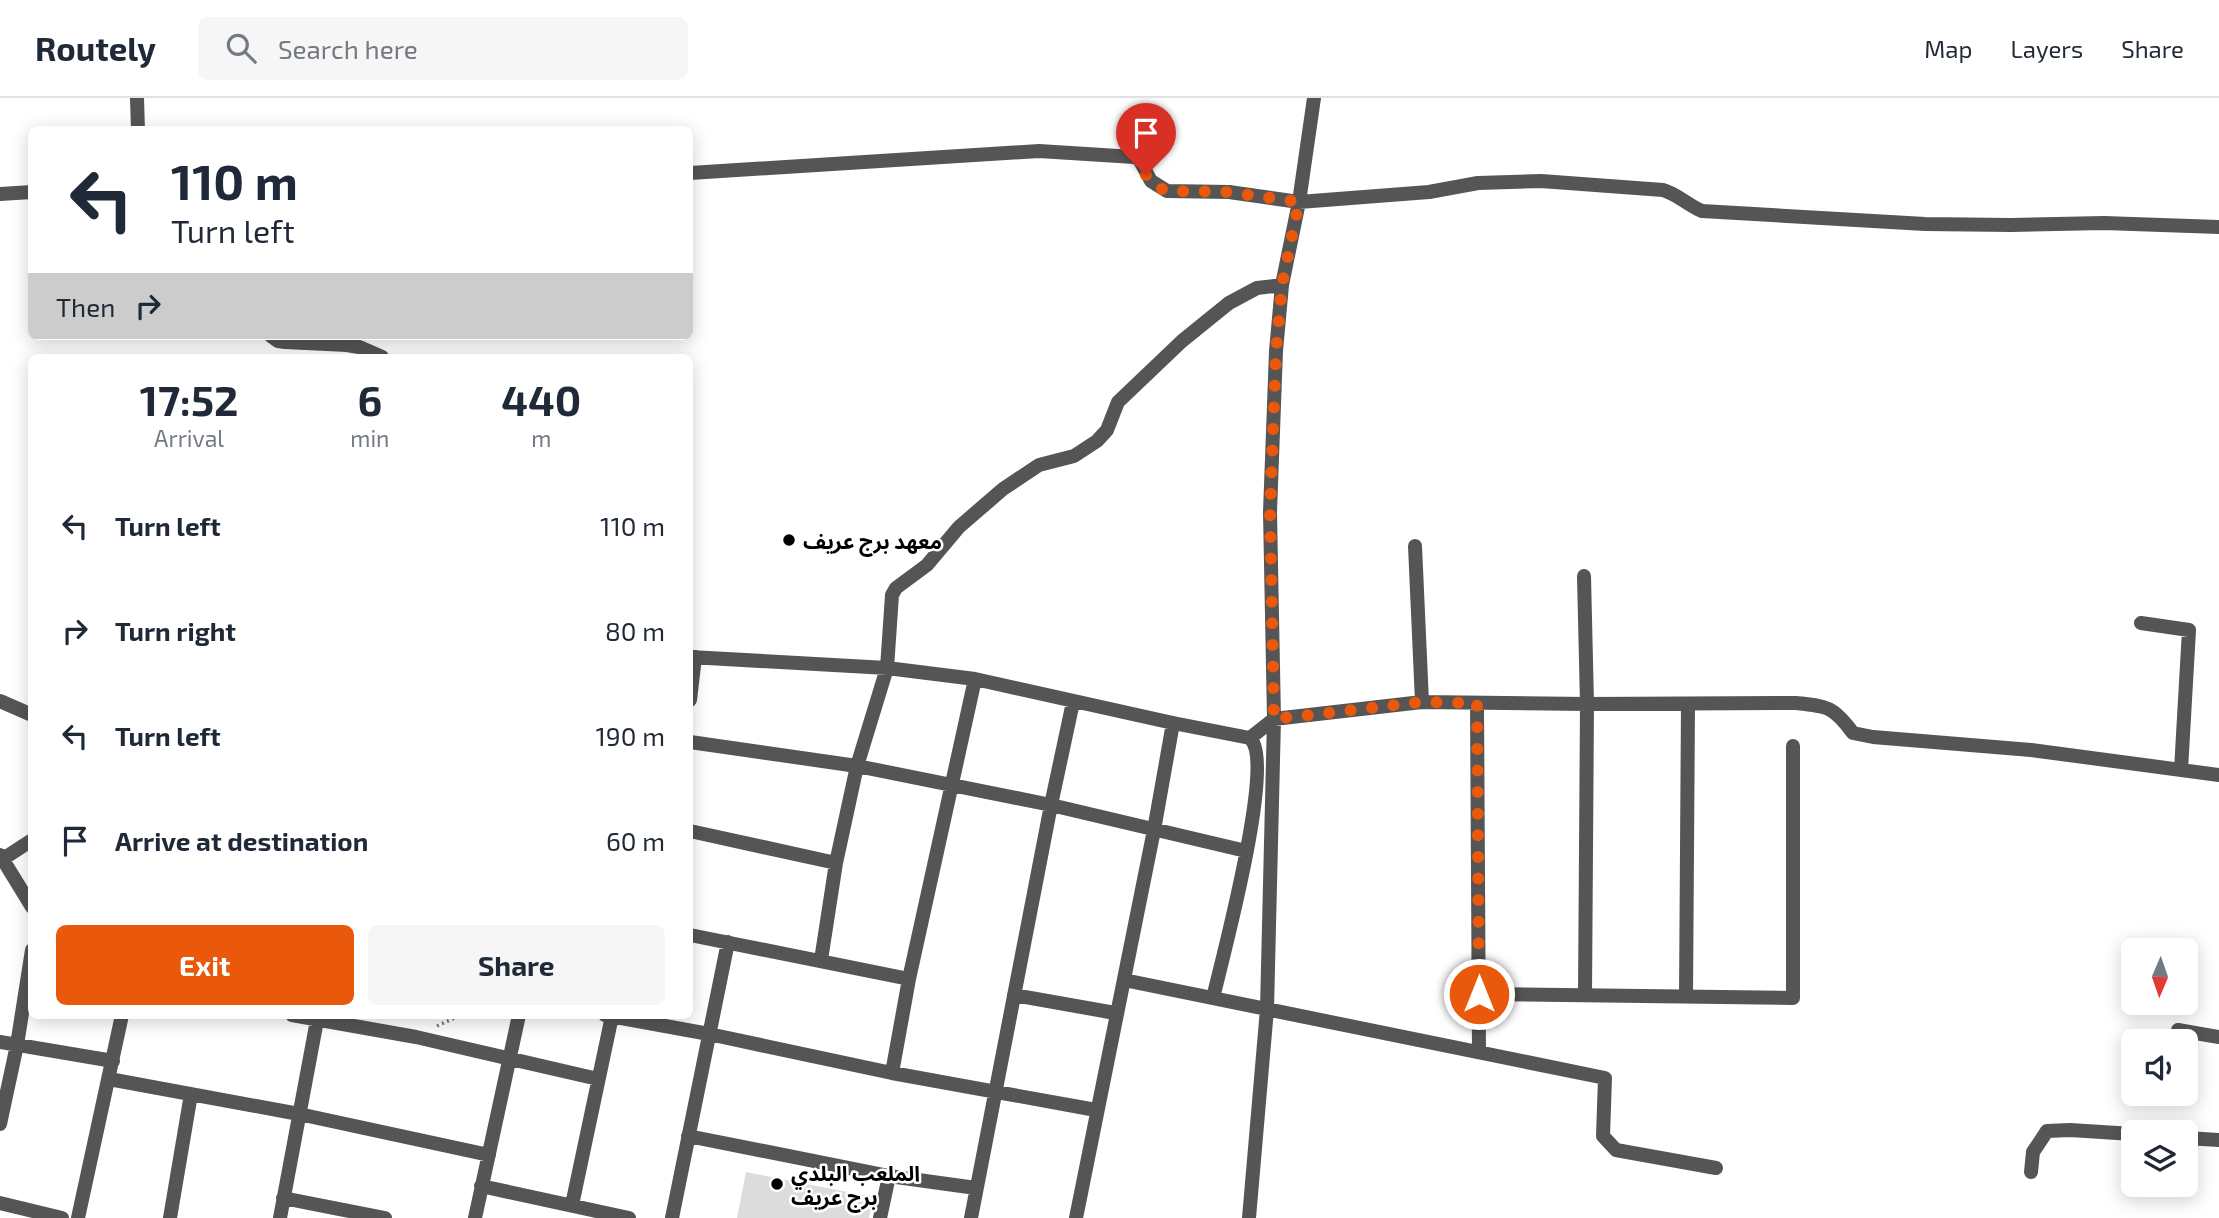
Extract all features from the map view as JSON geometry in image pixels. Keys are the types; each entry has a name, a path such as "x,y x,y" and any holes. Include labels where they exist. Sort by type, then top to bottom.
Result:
{"street":[{"path":"137,98 138,126"},
{"path":"1249,1218 1268,1009 1274,719 1270,512 1276,351 1282,285 1299,202 1314,98"},
{"path":"693,173 919,157 1057,151 1134,157 1139,159 1151,181 1167,191 1229,192 1299,202 1429,192 1478,183 1541,181 1663,190 1702,211 1925,224 2094,223 2219,227"},
{"path":"0,194 28,192"},
{"path":"821,960 836,863 857,766 887,668 892,595 896,588 927,565 959,527 1027,471 1051,460 1074,456 1097,441 1107,430 1118,402 1182,341 1229,303 1257,288 1282,285"},
{"path":"277,340 359,347 375,354"},
{"path":"1415,546 1422,702"},
{"path":"1584,576 1587,704 1584,995"},
{"path":"2141,623 2189,630 2181,770"},
{"path":"693,657 887,668 975,679 1250,738 1257,748 1258,772 1246,851 1213,998"},
{"path":"892,1073 909,979 975,679"},
{"path":"0,701 28,713"},
{"path":"971,1218 1073,702"},
{"path":"1250,738 1274,719 1422,702 1796,703 1825,706 1845,720 1853,733 1860,735 2031,750 2219,775"},
{"path":"1477,703 1479,1052"},
{"path":"1686,997 1688,704"},
{"path":"1076,1218 1173,723"},
{"path":"693,742 857,766 1051,806 1246,851"},
{"path":"1479,994 1793,998 1793,746"},
{"path":"693,832 836,863"},
{"path":"28,842 1,857 28,901"},
{"path":"693,936 909,979"},
{"path":"671,1218 728,942"},
{"path":"0,1124 28,975"},
{"path":"1124,980 1605,1077 1603,1136 1616,1150 1717,1168"},
{"path":"1014,995 1115,1013"},
{"path":"78,1218 121,1019"},
{"path":"280,1218 318,1019"},
{"path":"323,1019 416,1037 598,1079"},
{"path":"475,1218 518,1019"},
{"path":"572,1206 608,1019"},
{"path":"625,1019 892,1073 1096,1110"},
{"path":"2198,1033 2219,1037"},
{"path":"0,1042 113,1061"},
{"path":"109,1079 299,1114 489,1154"},
{"path":"170,1218 191,1094"},
{"path":"2031,1172 2033,1152 2047,1131 2121,1133"},
{"path":"688,1136 889,1176 976,1188"},
{"path":"2198,1139 2219,1140"},
{"path":"880,1218 889,1176"},
{"path":"481,1186 629,1218"},
{"path":"283,1198 385,1218"},
{"path":"0,1203 62,1218"}],"shaded area":[{"name":"الملعب البلدي برج عريف","path":"746,1172 873,1197 869,1218 737,1218"}],"place":[{"name":"معهد برج عريف","path":"789,540"},
{"name":"الملعب البلدي برج عريف","path":"777,1184"}],"route":[{"path":"1146,175 1157,187 1167,191 1229,192 1299,202 1282,285 1276,351 1270,512 1274,719 1422,702 1477,703 1479,994"}]}
